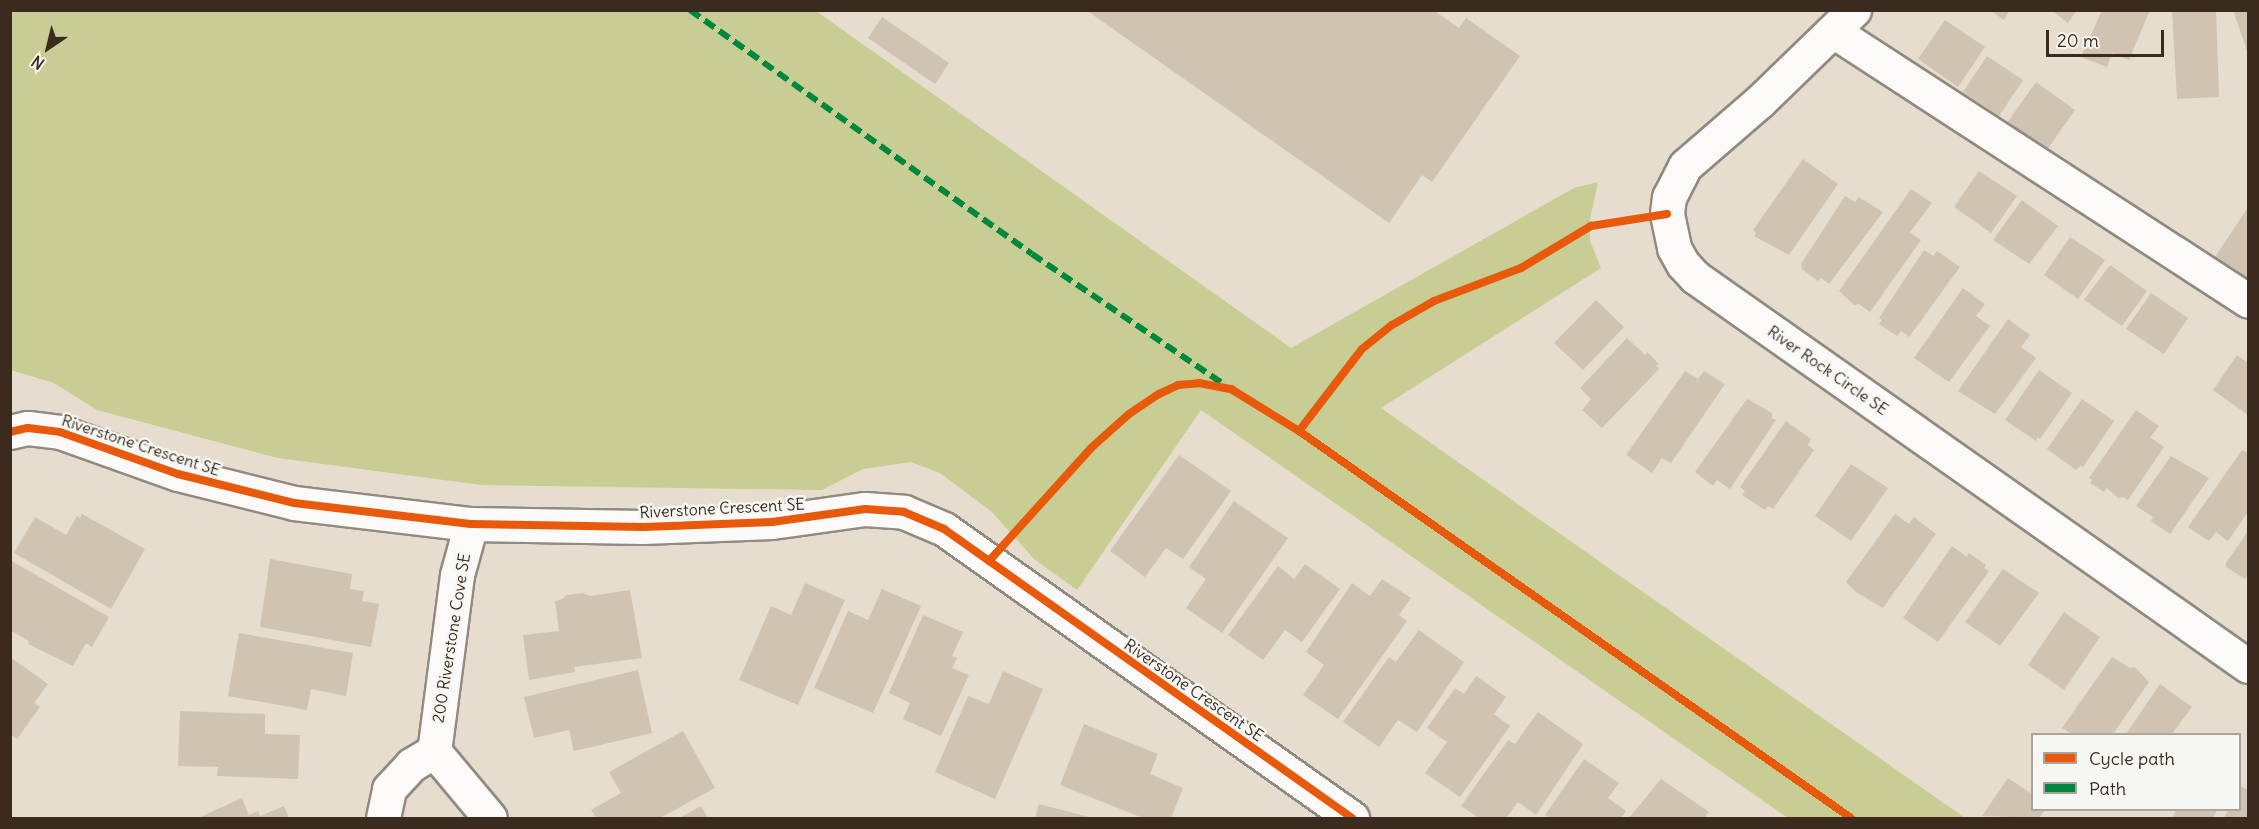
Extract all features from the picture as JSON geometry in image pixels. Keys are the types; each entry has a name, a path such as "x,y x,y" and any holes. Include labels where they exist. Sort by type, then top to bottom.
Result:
{"street":[{"path":"1843,21 2248,301"},
{"name":"River Rock Circle SE","path":"1843,21 1760,100 1684,166 1669,197 1667,214 1674,248 1683,264 1695,277 2248,666"},
{"name":"Riverstone Crescent SE","path":"10,432 28,428 60,432 178,474 294,503 471,524 643,527 772,522 865,509 904,512 944,529 1332,813"},
{"name":"200 Riverstone Cove SE","path":"434,751 458,575 471,524"},
{"path":"383,819 389,789 411,765 434,751 490,819"}],"green space":[{"path":"10,11 816,11 1291,348 1574,188 1598,182 1590,219 1590,241 1601,268 1381,408 1965,818 1788,818 1201,410 1077,590 1034,559 992,512 940,473 911,462 863,469 822,490 481,485 278,458 97,410 54,383 11,370"}],"building":[{"path":"1086,10 1433,10 1459,28 1466,18 1520,56 1432,182 1422,175 1389,223"},
{"path":"1990,10 2010,10 2004,20"},
{"path":"2051,10 2077,10 2068,23"},
{"path":"2102,10 2150,10 2129,60 2112,53 2107,67 2081,57"},
{"path":"2172,10 2216,10 2219,97 2177,99"},
{"path":"2233,10 2248,10 2248,54"},
{"path":"882,17 949,63 935,84 868,38"},
{"path":"1945,20 1985,47 1958,87 1918,59"},
{"path":"1987,56 2023,80 1999,116 1963,92"},
{"path":"2036,82 2075,110 2047,150 2007,123"},
{"path":"1803,159 1838,184 1789,255 1754,236 1756,233 1753,230"},
{"path":"1979,171 2017,196 1991,233 1954,207"},
{"path":"1911,189 1932,203 1910,232 1921,240 1870,312 1859,304 1854,305 1839,291"},
{"path":"1845,196 1855,202 1859,197 1883,212 1829,284 1821,278 1818,281 1802,269 1801,264"},
{"path":"2022,200 2058,226 2029,264 1993,240"},
{"path":"2248,210 2248,290 2209,266"},
{"path":"2070,237 2105,260 2078,299 2044,275"},
{"path":"1924,250 1933,256 1937,251 1960,267 1909,337 1901,331 1897,336 1879,324 1882,320 1879,318"},
{"path":"2110,265 2147,291 2122,326 2084,300"},
{"path":"1963,288 1985,304 1976,316 1990,326 1949,382 1914,358"},
{"path":"2151,293 2188,318 2164,354 2126,329"},
{"path":"1596,300 1624,327 1583,370 1554,343"},
{"path":"2008,319 2030,335 2021,347 2036,358 1995,414 1958,391"},
{"path":"1627,338 1645,355 1647,352 1659,364 1656,366 1659,369 1602,428 1582,410 1591,399 1580,388"},
{"path":"2237,355 2248,363 2248,415 2213,390"},
{"path":"2039,370 2072,393 2040,439 2038,437 2036,441 2005,420"},
{"path":"1685,371 1698,379 1704,371 1725,384 1671,463 1662,458 1652,473 1626,455"},
{"path":"1747,399 1772,413 1772,418 1776,420 1730,489 1717,480 1713,486 1695,472"},
{"path":"2082,399 2114,421 2083,467 2080,466 2076,470 2047,449"},
{"path":"2136,410 2159,426 2150,437 2164,447 2128,500 2123,497 2118,498 2107,488 2104,492 2090,483 2092,480 2089,478"},
{"path":"1786,421 1811,439 1808,445 1814,450 1773,509 1768,506 1765,510 1742,495 1745,491 1740,487"},
{"path":"2242,450 2248,453 2248,512 2228,541 2216,532 2209,541 2188,527"},
{"path":"1179,455 1231,491 1183,559 1166,548 1145,577 1110,551"},
{"path":"2171,456 2209,478 2170,534 2151,521 2153,517 2136,506"},
{"path":"1851,464 1888,488 1851,541 1815,516"},
{"path":"1234,501 1288,538 1222,633 1186,608 1206,579 1189,567"},
{"path":"82,514 145,549 111,609 14,553 35,517 66,535 77,516 80,518"},
{"path":"1895,514 1909,524 1914,517 1936,534 1883,608 1856,592 1846,582"},
{"path":"2248,531 2248,574 2245,579 2226,567 2226,563"},
{"path":"1952,546 1967,557 1969,553 1986,565 1984,568 1989,571 1938,642 1903,618"},
{"path":"270,559 352,574 350,589 364,591 362,601 379,604 371,647 260,627"},
{"path":"10,560 109,617 92,647 86,643 73,666 28,644 29,641 10,630"},
{"path":"1305,564 1340,589 1302,642 1285,630 1263,660 1228,635 1278,566 1294,579"},
{"path":"2003,569 2039,593 2000,646 1965,622"},
{"path":"1382,579 1411,598 1399,615 1407,621 1338,719 1303,695 1324,665 1306,652 1352,583 1370,596"},
{"path":"805,583 845,600 798,705 739,680 771,606 791,615"},
{"path":"882,589 921,606 873,713 814,688 848,611 868,620"},
{"path":"630,590 642,658 574,667 575,672 529,680 523,635 559,631 555,601 563,599 566,595 583,593 590,596"},
{"path":"2064,612 2100,637 2064,690 2028,665"},
{"path":"923,615 963,632 952,656 957,658 952,668 969,675 941,736 903,719 910,703 889,693"},
{"path":"1419,630 1464,662 1417,732 1398,720 1379,747 1343,722 1389,657 1396,662"},
{"path":"239,633 353,653 346,696 311,689 307,710 228,696"},
{"path":"10,657 48,684 34,703 40,707 17,739 10,734"},
{"path":"2112,657 2130,668 2135,667 2149,682 2114,733 2070,733 2062,728"},
{"path":"638,670 652,733 574,751 569,730 534,738 524,697"},
{"path":"1003,671 1043,689 995,799 935,772 968,696 989,704"},
{"path":"1476,676 1506,697 1494,714 1510,726 1460,797 1425,773 1447,742 1427,728 1455,688 1464,694"},
{"path":"2160,684 2192,707 2173,733 2127,733"},
{"path":"180,711 265,714 265,734 300,735 298,779 217,776 218,767 178,766"},
{"path":"1538,712 1583,744 1536,815 1518,802 1506,818 1479,818 1461,806 1508,740 1515,744"},
{"path":"1084,724 1158,754 1150,774 1183,788 1171,818 1143,818 1060,785"},
{"path":"683,731 715,788 660,818 596,818 591,810 621,793 609,772"},
{"path":"1584,759 1619,783 1608,798 1626,811 1621,818 1550,818 1545,815"},
{"path":"2008,778 2031,793 2031,811 2044,811 2039,818 1982,816"},
{"path":"1661,779 1709,812 1704,818 1629,818"},
{"path":"2241,786 2248,790 2248,818 2224,818 2228,811 2241,811"},
{"path":"242,798 249,815 258,811 260,816 284,806 289,818 198,818"},
{"path":"1039,804 1093,818 1035,818"},
{"path":"701,806 708,818 679,818"},
{"path":"2176,811 2216,811 2213,818 2172,818"}],"marked path":[{"path":"690,10 1032,254 1223,384"}],"cycle path":[{"path":"989,561 1091,448 1129,414 1159,394 1178,385 1199,383 1231,389 1299,431 1362,349 1392,325 1434,301 1521,268 1591,226 1667,214"},
{"path":"10,432 28,428 60,432 178,474 294,503 471,524 643,527 772,522 865,509 904,512 944,529 1352,818"},
{"path":"1299,431 1851,818"}]}
